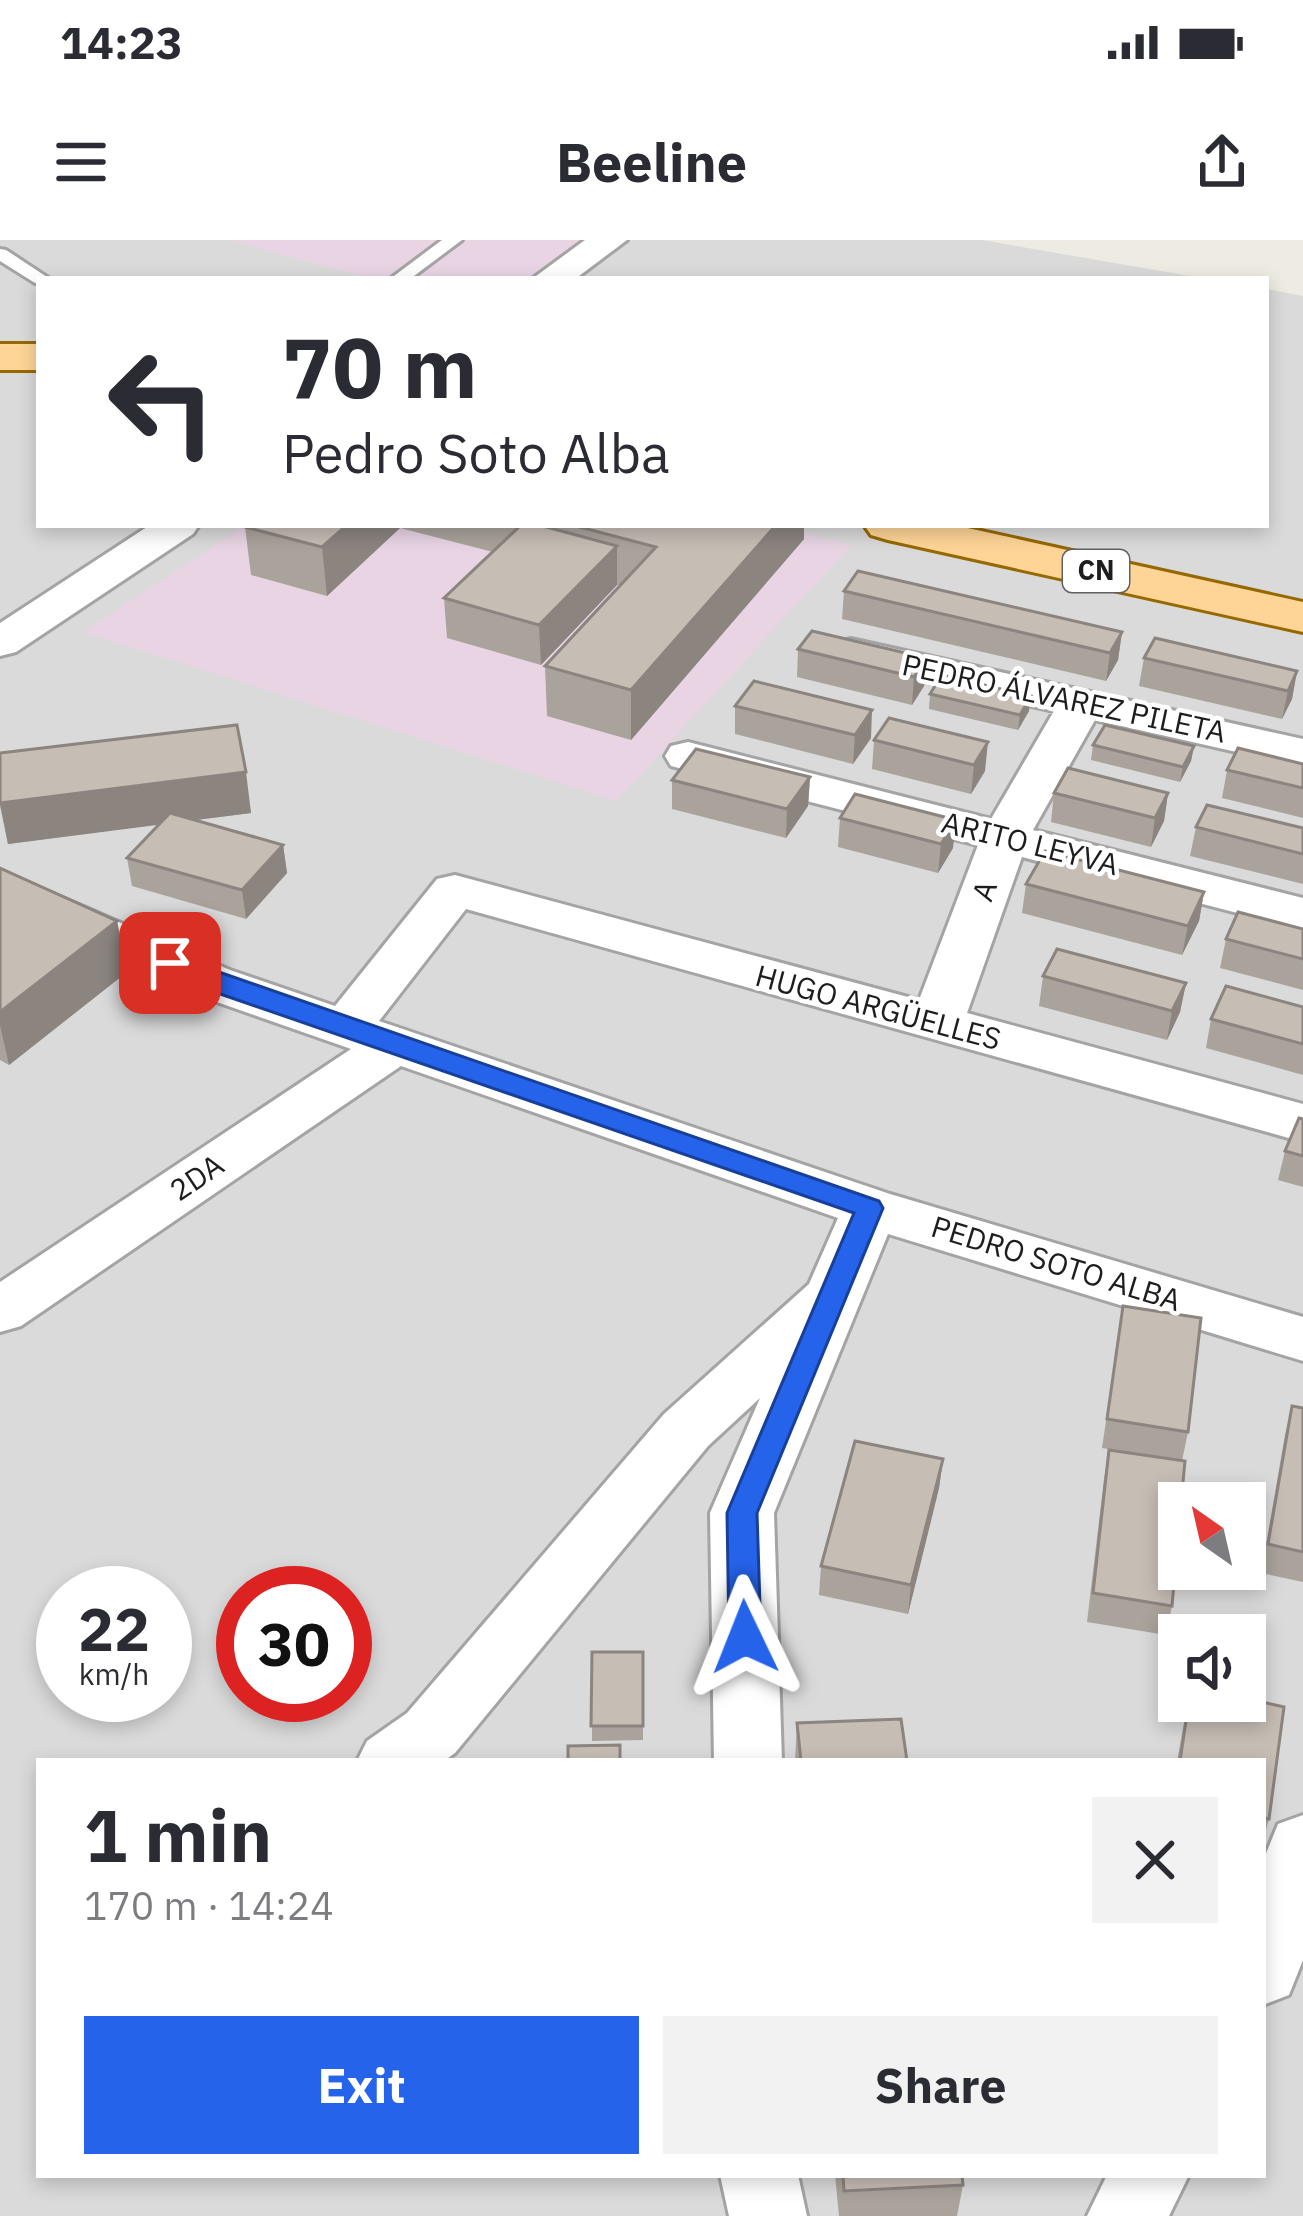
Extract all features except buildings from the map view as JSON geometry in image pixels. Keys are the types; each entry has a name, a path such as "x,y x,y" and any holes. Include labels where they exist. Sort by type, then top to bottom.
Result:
{"main road":[{"path":"0,356 36,357"},
{"name":"CN","path":"902,528 1303,617"}],"street":[{"path":"555,276 609,240"},
{"path":"0,643 173,528"},
{"name":"PEDRO ÁLVAREZ PILETA","path":"824,646 1083,700 1303,753"},
{"name":"A","path":"936,1025 1005,837 1083,700"},
{"name":"ARITO LEYVA","path":"688,756 1303,914"},
{"name":"PEDRO SOTO ALBA","path":"0,886 212,982 370,1037 870,1208 1303,1339"},
{"name":"HUGO ARGÜELLES","path":"455,890 1303,1123"},
{"name":"2DA","path":"0,1311 370,1037 455,890"},
{"path":"748,1758 742,1513 870,1208"},
{"path":"395,1758 431,1733 686,1430 833,1296"},
{"path":"1266,1963 1303,1846"},
{"path":"760,2178 768,2216"},
{"path":"1126,2216 1148,2178"}],"lane":[{"path":"403,276 453,240"},
{"path":"0,254 36,276"}],"shaded area":[{"path":"0,240 982,240 1190,276 36,276 36,528 1269,528 1269,290 1303,296 1303,2216 0,2216"},
{"path":"230,240 586,240 537,276 359,276"},
{"path":"241,528 786,528 851,545 616,801 83,632"}],"route":[{"path":"170,963 212,982 870,1208 742,1513 745,1637"}]}
